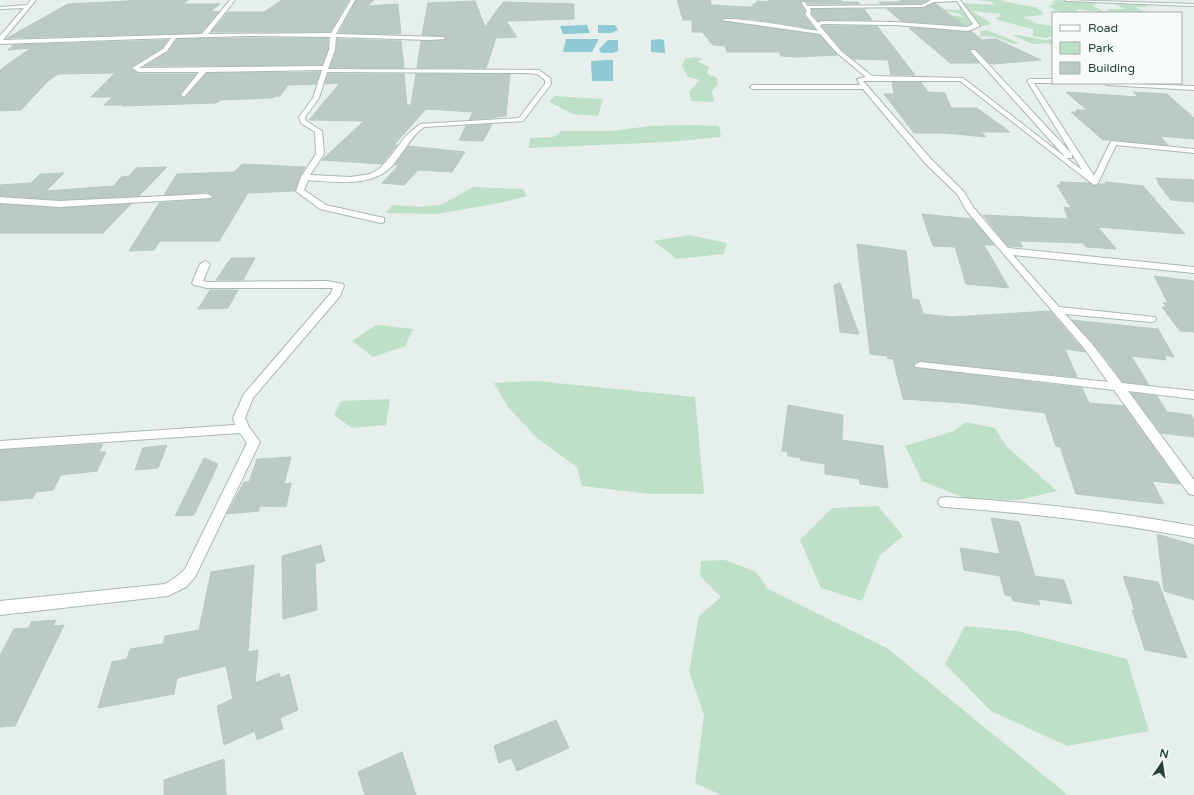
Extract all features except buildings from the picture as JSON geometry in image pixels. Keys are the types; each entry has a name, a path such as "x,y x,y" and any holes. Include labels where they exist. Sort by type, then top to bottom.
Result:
{"street":[{"path":"0,41 34,0"},
{"path":"203,36 219,19 226,7 233,0"},
{"path":"353,0 333,35 332,50 316,98 302,117 303,122 318,131 320,154 300,191 322,207 382,220"},
{"path":"802,0 809,11 807,14 818,25 822,33 851,62 871,78"},
{"path":"806,7 923,6 933,1 958,0 977,26 973,26 968,29 942,26 847,23 821,23 818,25"},
{"path":"1067,0 1194,5"},
{"path":"0,8 28,6"},
{"path":"724,20 822,33"},
{"path":"0,41 203,36 333,35 377,38 443,39"},
{"path":"174,37 165,50 136,68 145,71 325,69 380,72 532,71 544,74 548,79 548,84 521,120 422,125 403,145 389,164 373,177 352,180 306,178"},
{"path":"973,51 1094,183"},
{"path":"184,94 204,70"},
{"path":"1094,183 961,79 871,78 859,80 928,161 961,194 969,208 1005,251 1059,310 1088,346 1194,490"},
{"path":"1052,81 1030,81 1094,183"},
{"path":"1124,84 1194,88"},
{"path":"753,87 864,87"},
{"path":"1094,183 1114,143 1194,151"},
{"path":"0,200 59,204 208,196"},
{"path":"1005,251 1194,270"},
{"path":"0,608 168,590 190,574 254,442 243,429 239,418 248,397 336,294 339,286 328,284 207,286 197,283 205,264"},
{"path":"1059,310 1151,319"},
{"path":"920,365 1194,395"},
{"path":"0,445 243,429"},
{"path":"945,502 1003,506 1152,524 1194,532"}],"green space":[{"path":"976,0 1006,0 1001,1 1040,8 1036,8 1042,11 1043,15 1023,17 1038,24 1052,26 1052,36 1046,38 1033,36 1033,29 995,18 1001,16 1000,14 972,11 991,24 960,28 939,25 928,19 946,15 965,18 959,14 929,7 929,4 931,3 943,9 960,10 958,3 996,5 992,3 993,2"},
{"path":"1056,0 1112,4 1096,3 1093,6 1105,12 1077,9 1077,12 1060,12 1049,7 1050,5 1055,4 1051,2"},
{"path":"1114,4 1146,5 1148,7 1136,7 1147,12 1108,11 1108,9 1125,9"},
{"path":"987,30 1019,43 1015,44 993,37 979,36 981,33 980,31"},
{"path":"1012,35 1043,40 1052,39 1052,45 1048,43 1033,44"},
{"path":"694,57 702,59 698,62 709,67 707,74 717,78 718,84 712,91 714,102 691,101 689,92 700,80 688,77 682,66 685,59"},
{"path":"554,96 603,99 598,116 573,114 549,102"},
{"path":"650,126 719,126 721,137 669,142 529,148 530,138 553,137 562,131 612,131"},
{"path":"473,187 523,189 527,196 500,203 436,214 385,213 393,205 420,207 441,205"},
{"path":"689,235 727,243 724,254 677,259 653,241"},
{"path":"376,325 413,329 405,346 373,357 352,341"},
{"path":"536,381 695,397 704,494 650,494 582,486 577,467 538,439 508,407 494,383"},
{"path":"390,399 386,425 352,428 334,415 341,401"},
{"path":"966,422 995,428 1006,446 1057,491 1019,500 967,499 922,481 905,446 954,431"},
{"path":"878,506 903,536 880,555 862,601 821,588 800,540 832,508"},
{"path":"725,560 756,572 768,589 887,648 1068,795 721,795 695,783 704,715 689,671 699,616 721,597 700,576 701,561"},
{"path":"965,626 1017,631 1127,659 1149,731 1067,746 991,711 945,664"}],"water":[{"path":"587,25 590,33 563,34 560,26"},
{"path":"598,25 615,25 618,30 611,33 598,33"},
{"path":"566,39 599,39 592,52 563,52"},
{"path":"608,40 618,40 618,51 613,53 601,53 599,49"},
{"path":"651,40 664,40 665,53 651,52"},
{"path":"613,60 613,81 592,81 591,61"}]}
